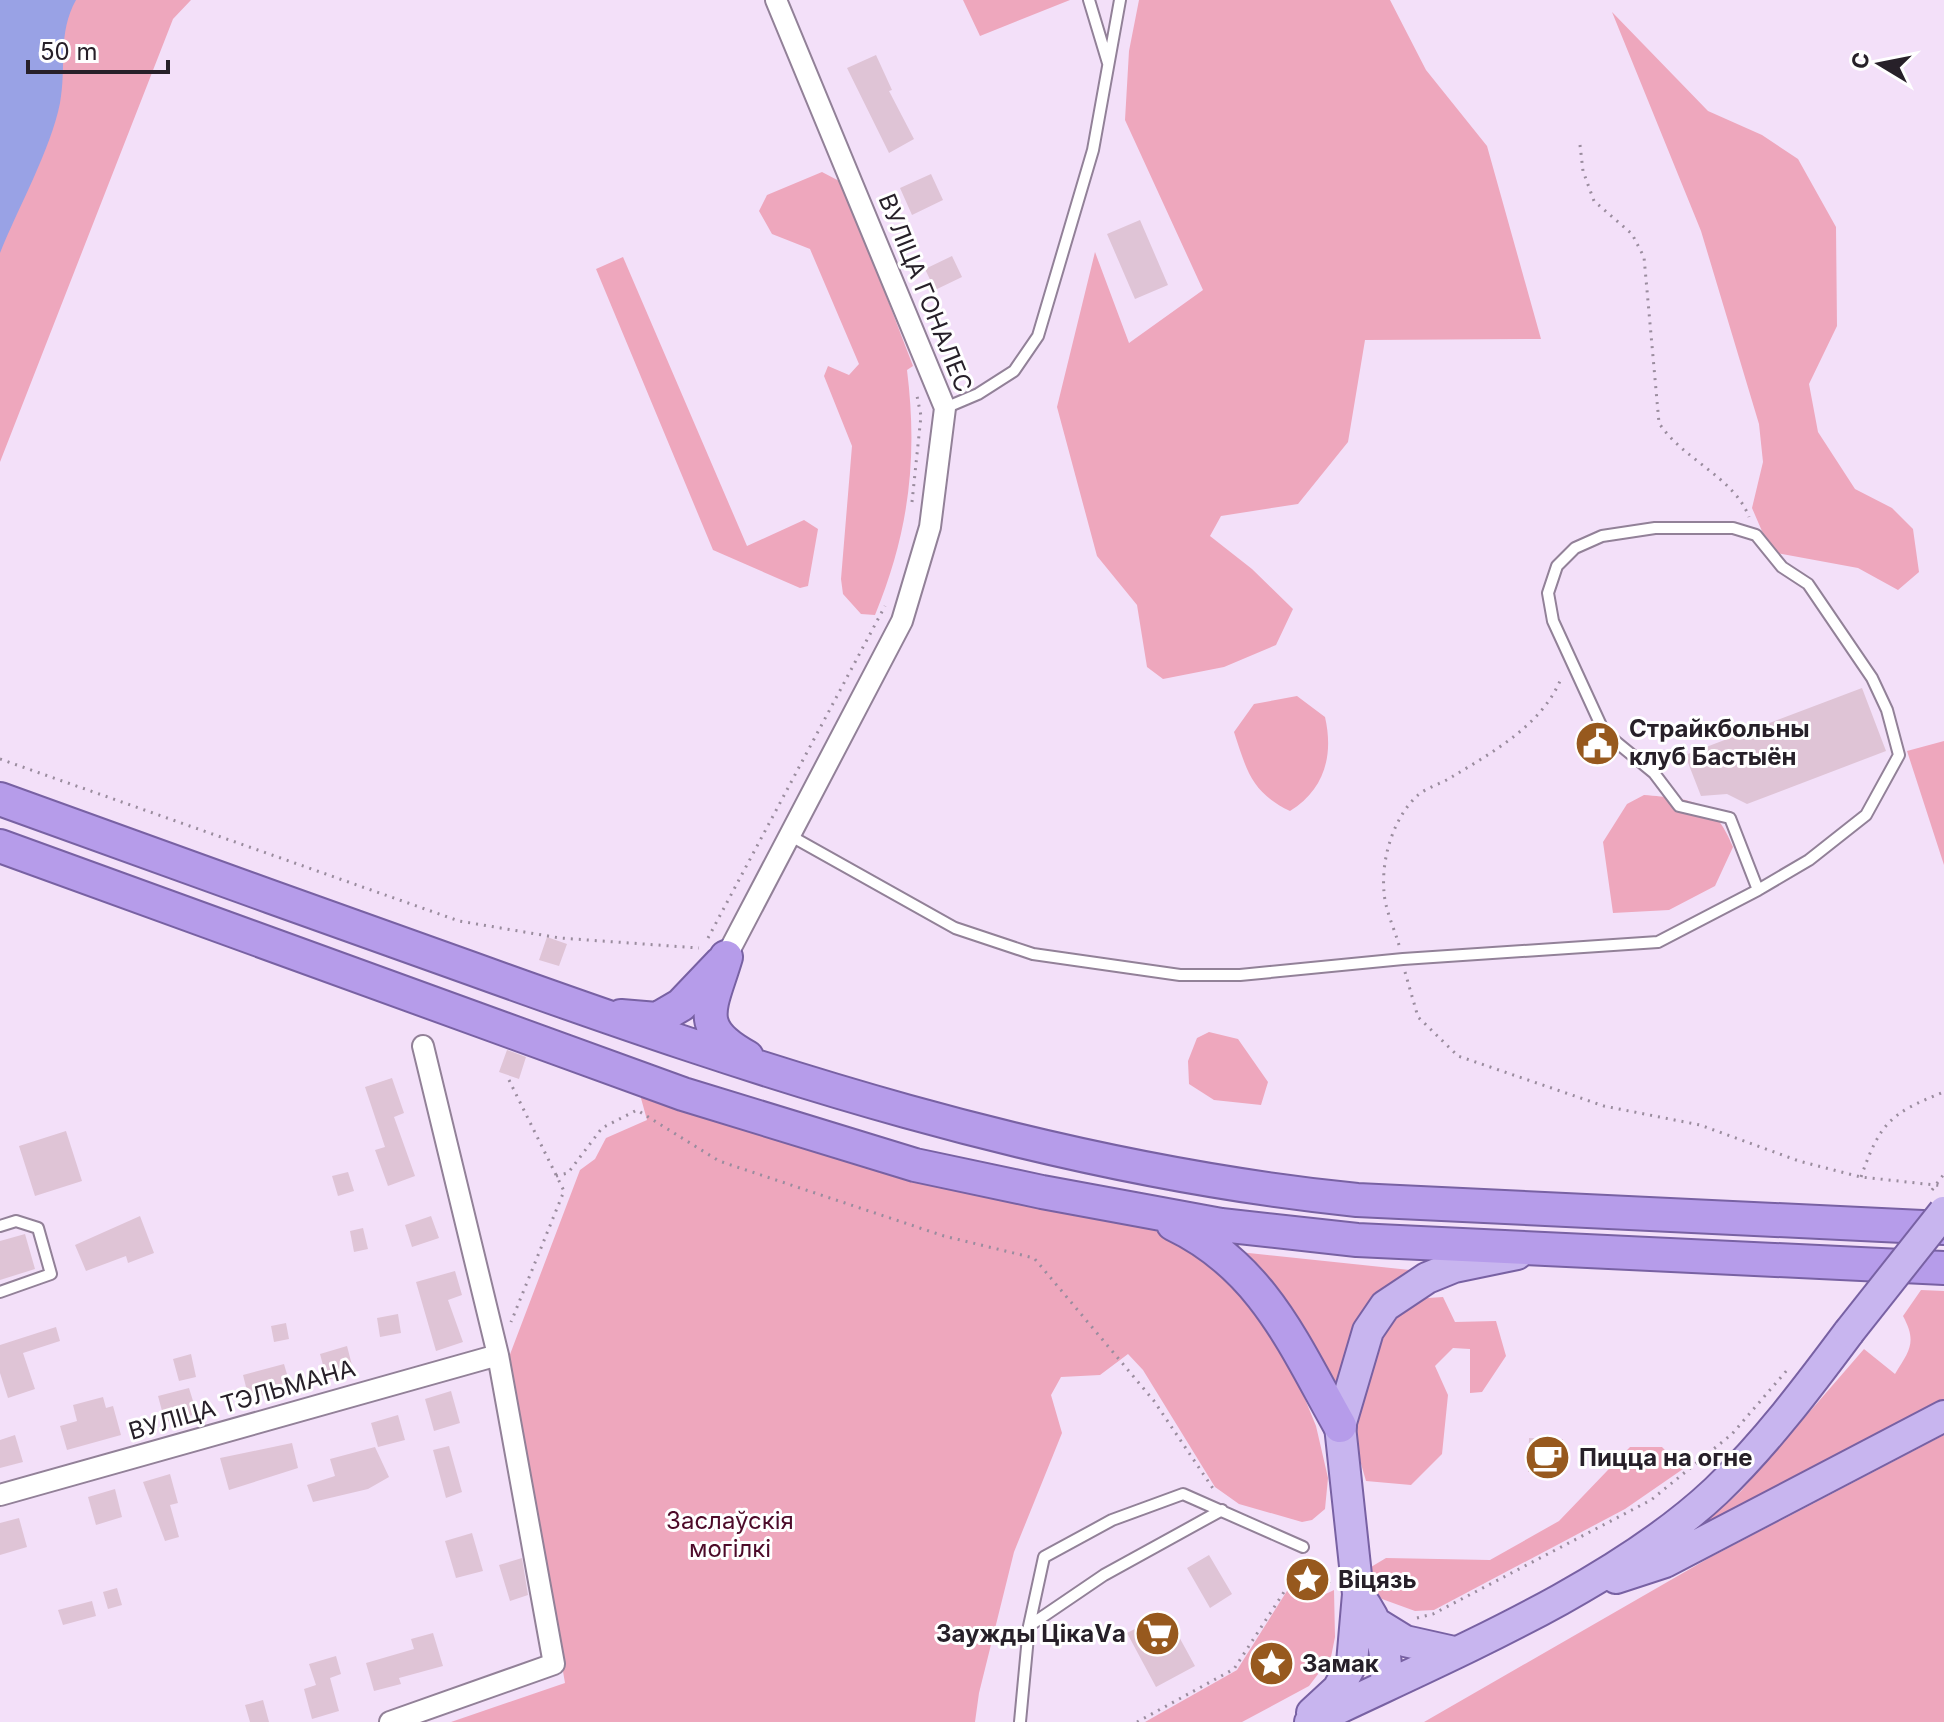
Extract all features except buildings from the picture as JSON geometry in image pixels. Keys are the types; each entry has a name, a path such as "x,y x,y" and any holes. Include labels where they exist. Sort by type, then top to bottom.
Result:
{"highway":[{"path":"0,799 785,1078 1009,1139 1286,1193 1438,1205 1944,1228"},
{"path":"0,846 683,1094 792,1130 915,1165 1152,1214 1357,1240 1944,1268"},
{"path":"596,1013 657,1019 681,1005 726,957"},
{"path":"726,957 710,1013 712,1030 727,1046 785,1078"},
{"path":"1152,1214 1227,1258 1252,1281 1281,1317 1340,1426"}],"main road":[{"path":"1310,1722 1573,1592 1656,1538 1716,1491 1761,1443 1944,1212"},
{"path":"1303,1722 1338,1689 1352,1663 1358,1594 1340,1426 1368,1331 1385,1306 1427,1278 1454,1267 1538,1250"},
{"path":"1573,1592 1665,1562 1944,1416"},
{"path":"1358,1594 1379,1625 1388,1655 1386,1685"},
{"path":"1379,1625 1405,1641 1454,1652"},
{"path":"1352,1663 1386,1685"}],"street":[{"name":"ВУЛІЦА ГОНАЛЕС","path":"726,957 787,834 902,621 930,527 945,408 776,0"},
{"path":"390,1722 554,1664 498,1355 423,1046"},
{"name":"ВУЛІЦА ТЭЛЬМАНА","path":"0,1495 498,1355"}],"lane":[{"path":"1089,0 1109,65"},
{"path":"945,408 978,394 1014,371 1038,336 1093,150 1120,0"},
{"path":"787,834 955,928 1033,954 1195,975 1240,975 1403,959 1658,942 1758,890 1809,860 1866,815 1899,755 1887,710 1872,678 1808,584 1782,567 1756,535 1733,528 1655,528 1602,536 1575,548 1557,566 1548,593 1553,621 1604,732 1654,773 1679,806 1730,818 1758,890"},
{"path":"0,1226 16,1221 38,1228 51,1274 0,1292"},
{"path":"1020,1722 1029,1626 1044,1557 1112,1520 1183,1494 1303,1547"},
{"path":"1029,1626 1104,1575 1222,1510"}],"path":[{"path":"1580,145 1583,171 1594,201 1632,234 1644,257 1659,423 1669,438 1743,501 1756,535"},
{"path":"911,507 921,416 912,373 927,367"},
{"path":"0,759 459,921 560,938 702,949 886,602"},
{"path":"1563,643 1564,672 1554,698 1535,719 1449,779 1418,795 1398,821 1386,856 1383,893 1418,1017 1458,1056 1604,1106 1700,1125 1799,1161 1861,1177 1944,1186"},
{"path":"498,1355 564,1191 509,1080"},
{"path":"1861,1177 1876,1135 1909,1105 1944,1092"},
{"path":"556,1176 568,1173 602,1128 637,1110 719,1161 944,1236 1034,1258 1154,1401 1214,1491"},
{"path":"1414,1619 1433,1614 1651,1500 1732,1434 1795,1361"},
{"path":"1137,1722 1234,1669 1306,1561 1303,1547"},
{"path":"1295,1575 1302,1594 1320,1595 1330,1581 1358,1594"}],"green space":[{"path":"0,0 191,0 173,19 0,462"},
{"path":"963,0 1070,0 980,36"},
{"path":"1139,0 1390,0 1426,70 1487,146 1541,339 1365,340 1348,442 1298,504 1221,516 1210,536 1252,569 1293,609 1276,645 1224,667 1163,679 1147,667 1137,605 1097,556 1057,407 1095,252 1129,343 1203,290 1125,120 1129,51"},
{"path":"1612,12 1708,111 1762,135 1798,159 1836,227 1837,326 1809,384 1818,432 1855,489 1892,508 1913,529 1919,572 1898,590 1858,568 1771,552 1752,508 1763,462 1759,424 1701,231"},
{"path":"822,172 843,183 913,366 907,370 911,434 908,494 896,554 875,615 861,614 843,594 841,579 852,446 824,376 828,366 849,375 859,364 810,249 772,234 759,211 767,195"},
{"path":"623,257 747,546 804,520 818,529 808,586 800,588 713,550 596,269"},
{"path":"1297,696 1325,717 1328,745 1324,771 1318,782 1302,803 1290,811 1267,796 1252,779 1234,732 1254,704"},
{"path":"1944,741 1944,865 1907,751"},
{"path":"1644,795 1699,804 1718,819 1733,847 1715,886 1669,910 1613,913 1603,842 1627,804"},
{"path":"1209,1032 1238,1039 1268,1082 1261,1105 1214,1100 1189,1084 1188,1061 1197,1038"},
{"name":"Заслаўскія могілкі","path":"639,1091 882,1171 1169,1231 1195,1243 1281,1340 1316,1426 1328,1478 1325,1509 1312,1520 1302,1522 1239,1504 1215,1487 1143,1370 1128,1354 1100,1375 1061,1377 1051,1395 1062,1433 1014,1552 979,1693 975,1722 451,1722 565,1683 509,1357 580,1170 595,1159 606,1138 647,1120"},
{"path":"1230,1251 1410,1270 1411,1275 1338,1399 1318,1355 1294,1318"},
{"path":"1921,1290 1944,1291 1944,1404 1689,1537 1741,1491 1864,1349 1895,1374 1905,1358 1911,1339 1903,1316"},
{"path":"1443,1297 1455,1322 1496,1321 1506,1356 1482,1392 1470,1393 1470,1349 1453,1348 1435,1366 1448,1395 1442,1454 1411,1485 1366,1481 1355,1443 1359,1397 1378,1337 1413,1299"},
{"path":"1944,1435 1944,1722 1424,1722 1709,1558"},
{"path":"1630,1447 1662,1447 1683,1469 1625,1509 1434,1610 1415,1611 1382,1599 1372,1587 1368,1575 1371,1567 1386,1558 1490,1560 1559,1521"},
{"path":"1292,1583 1300,1599 1309,1602 1334,1590 1335,1637 1331,1657 1309,1686 1242,1722 1145,1722 1237,1670"}],"water":[{"path":"0,0 76,0 66,25 62,89 56,121 0,253"}],"place":[{"name":"Страйкбольны клуб Бастыён","path":"1598,743"},
{"name":"Пицца на огне","path":"1548,1458"},
{"name":"Віцязь","path":"1307,1580"},
{"name":"Заужды ЦікаVа","path":"1157,1634"},
{"name":"Замак","path":"1271,1664"}]}
